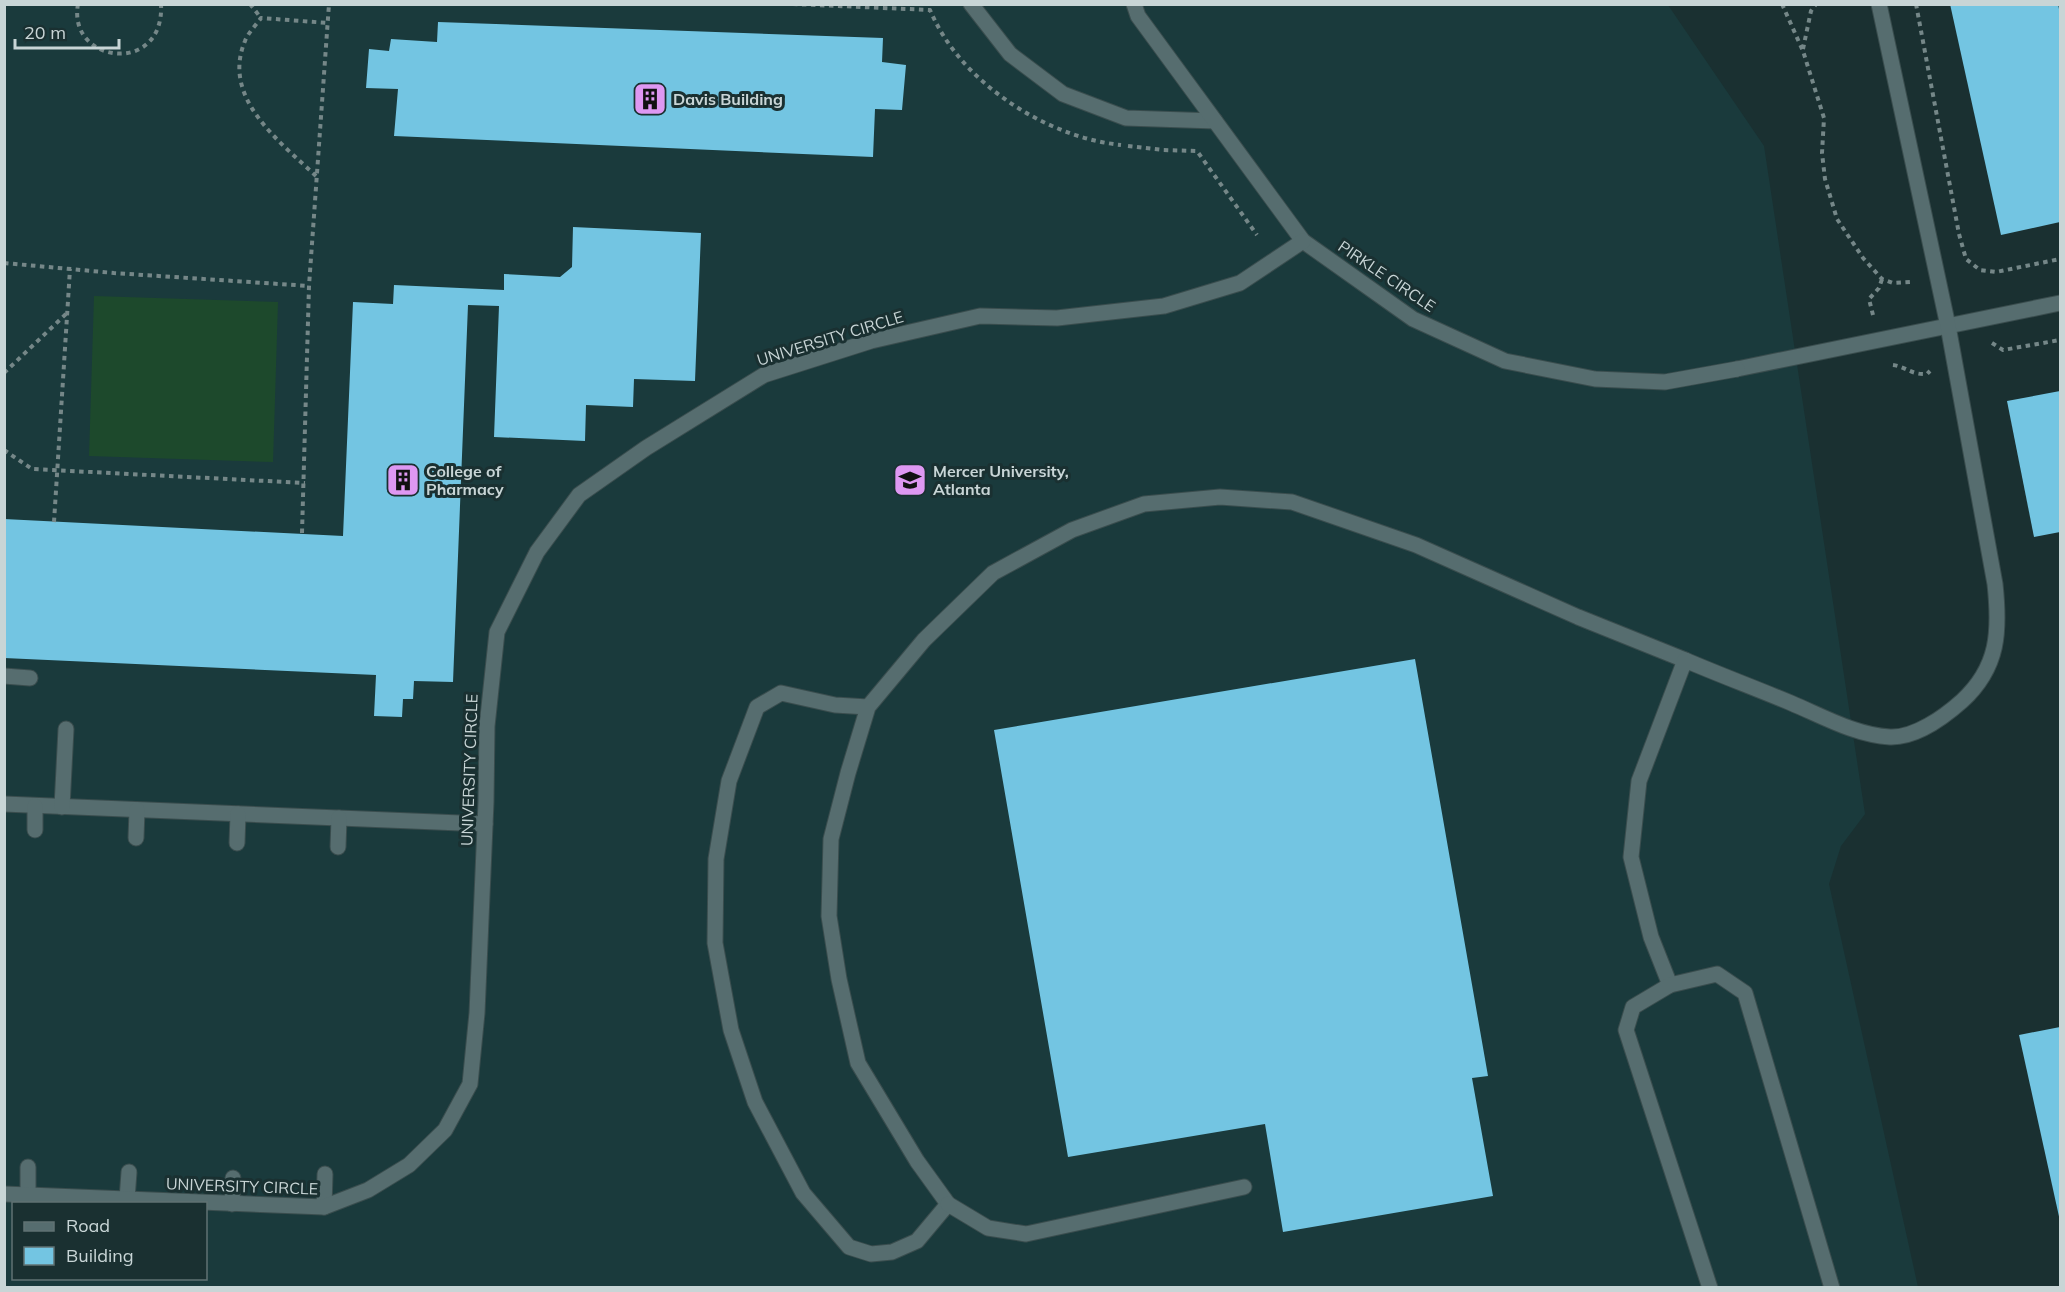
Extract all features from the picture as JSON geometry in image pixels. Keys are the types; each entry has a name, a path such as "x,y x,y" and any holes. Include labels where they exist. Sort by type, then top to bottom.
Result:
{"street":[{"path":"971,4 1010,54 1063,94 1126,118 1215,121"},
{"name":"PIRKLE CIRCLE","path":"1134,4 1138,16 1303,241 1413,319 1505,361 1594,379 1665,382 2061,303"},
{"path":"1244,1187 1026,1234 988,1228 948,1204 917,1161 858,1064 839,980 829,916 831,839 868,707 924,640 993,573 1072,530 1144,504 1220,497 1292,502 1416,545 1578,617 1843,726 1891,737 1920,730 1947,714 1975,689 1995,650 1998,618 1995,584 1948,326 1879,4"},
{"name":"UNIVERSITY CIRCLE","path":"207,1203 324,1207 368,1190 409,1165 445,1130 470,1084 477,1013 487,726 497,632 537,552 579,495 646,448 764,375 871,341 980,316 1057,318 1164,306 1240,283 1303,241"},
{"path":"1670,985 1651,937 1631,857 1639,782 1684,660"},
{"path":"4,676 30,678"},
{"path":"868,707 834,705 781,693 757,706 729,781 716,859 715,943 731,1030 755,1102 803,1193 849,1247 871,1254 892,1252 917,1240 948,1204"},
{"path":"62,807 66,729"},
{"path":"4,804 485,824"},
{"path":"35,806 35,830"},
{"path":"136,838 137,810"},
{"path":"237,843 238,814"},
{"path":"338,847 339,818"},
{"path":"1710,1287 1626,1030 1633,1006 1670,985 1717,974 1745,993 1832,1287"},
{"path":"28,1167 28,1195"},
{"path":"127,1199 129,1172"},
{"path":"324,1207 325,1174"},
{"path":"232,1204 233,1178"},
{"name":"UNIVERSITY CIRCLE","path":"4,1194 190,1202"}],"path":[{"path":"78,4 79,24 85,37 95,47 108,53 120,54 138,50 153,38 160,27 161,4"},
{"path":"250,4 261,18 328,23"},
{"path":"302,534 309,286 329,4"},
{"path":"1782,4 1803,51 1824,118 1822,153 1825,179 1837,219 1863,258 1882,279 1893,283 1910,282"},
{"path":"1803,51 1811,11 1816,4"},
{"path":"1916,4 1959,234 1966,259 1980,270 1996,272 2061,260"},
{"path":"261,18 246,38 240,54 240,84 246,102 266,127 316,176"},
{"path":"4,263 309,286"},
{"path":"54,522 70,269"},
{"path":"1873,315 1869,299 1879,288 1882,279"},
{"path":"4,373 68,312"},
{"path":"1992,343 2003,350 2061,340"},
{"path":"1885,364 1900,366 1917,375 1927,374 1932,367"},
{"path":"4,450 32,469 305,483"}],"shaded area":[{"name":"Mercer University, Atlanta","path":"5,5 1668,5 1764,146 1865,814 1841,846 1829,884 1918,1287 5,1286"}],"green space":[{"path":"94,296 278,302 273,462 89,456"}],"building":[{"path":"1950,4 2058,4 2060,14 2060,222 2001,235"},
{"name":"Davis Building","path":"438,22 883,38 882,62 906,65 902,110 875,109 873,157 394,136 398,89 366,88 369,49 389,51 391,39 437,42"},
{"name":"College of Pharmacy","path":"573,227 701,233 695,381 634,379 633,407 586,405 585,441 494,437 499,306 468,305 453,682 414,681 413,699 403,699 402,717 374,716 376,675 4,658 4,519 343,536 353,302 393,304 394,285 504,290 504,274 560,277 572,267"},
{"path":"2060,391 2060,532 2034,537 2007,401"},
{"path":"1415,659 1488,1076 1472,1078 1493,1196 1283,1232 1265,1124 1068,1157 994,730"},
{"path":"2060,1027 2060,1221 2019,1035"}],"place":[{"name":"Davis Building","path":"650,99"},
{"name":"College of Pharmacy","path":"403,480"},
{"name":"Mercer University, Atlanta","path":"910,480"}]}
